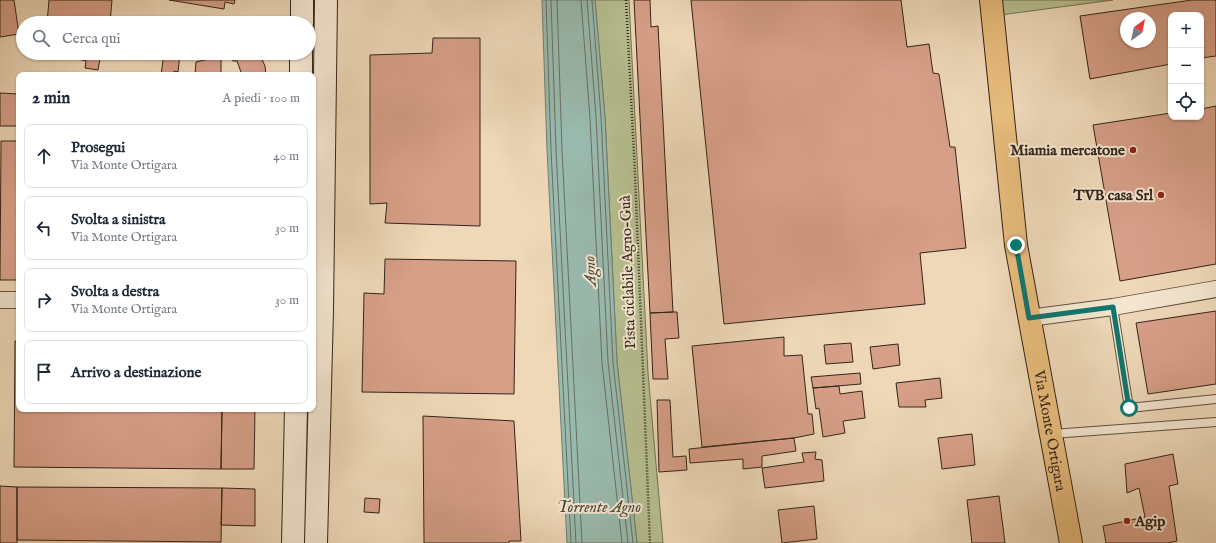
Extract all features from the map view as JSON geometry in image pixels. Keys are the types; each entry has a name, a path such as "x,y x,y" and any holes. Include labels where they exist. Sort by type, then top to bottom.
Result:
{"main road":[{"path":"302,0 302,16"},
{"path":"316,543 322,310 326,0"},
{"name":"Via Monte Ortigara","path":"990,0 1016,245 1071,543"},
{"path":"301,60 301,72"},
{"path":"293,543 296,412"}],"street":[{"path":"1029,318 1113,307 1216,289"},
{"path":"0,300 16,300"}],"lane":[{"path":"1113,307 1129,408 1216,399"},
{"path":"1051,434 1216,422"}],"path":[{"name":"Pista ciclabile Agno-Guà","path":"626,0 635,174 650,543"}],"green space":[{"path":"595,0 629,0 648,373 663,543 637,543 617,362 605,117"},
{"path":"998,0 1113,0 1000,15"}],"water":[{"name":"Torrente Agno","path":"542,0 595,0 605,117 617,362 637,543 567,543 547,150"}],"building":[{"path":"0,0 14,0 16,16 16,34 0,37"},
{"path":"49,0 112,0 111,16 48,16"},
{"path":"169,0 235,0 234,4 225,2 224,9"},
{"path":"634,0 650,0 651,27 658,26 673,312 650,313"},
{"path":"691,0 901,0 907,47 929,44 933,73 939,74 950,147 955,147 966,248 920,253 925,304 724,324"},
{"path":"1192,0 1216,0 1216,56 1204,58 1204,12 1168,12 1168,65 1090,79 1080,16"},
{"path":"433,38 480,38 480,226 385,223 387,203 370,204 370,55 432,53"},
{"path":"82,60 100,60 98,70 85,68 86,61"},
{"path":"163,60 179,60 178,72 161,72"},
{"path":"204,60 221,60 221,72 195,72 196,62"},
{"path":"262,60 266,72 241,72 237,61 233,61"},
{"path":"0,93 16,94 16,126 0,126"},
{"name":"TVB casa Srl","path":"1216,106 1216,264 1120,281 1093,125 1168,113 1168,120 1204,120 1204,108"},
{"path":"1,141 16,141 16,280 0,280"},
{"path":"385,259 516,261 514,394 362,392 364,293 384,294"},
{"path":"1216,311 1216,384 1148,394 1136,323"},
{"path":"677,312 679,338 665,339 668,379 653,379 650,313"},
{"path":"784,337 784,356 802,355 808,414 812,414 814,434 794,438 702,447 692,346"},
{"path":"15,341 16,412 222,412 221,469 14,467"},
{"path":"851,343 853,362 826,364 824,345"},
{"path":"898,344 900,365 873,369 870,347"},
{"path":"860,373 861,384 813,388 811,377"},
{"path":"940,378 942,398 925,400 926,407 899,407 896,383"},
{"path":"839,386 840,394 862,391 865,418 843,421 845,433 823,437 819,408 816,409 813,388"},
{"path":"657,400 670,400 673,457 686,456 687,470 659,472"},
{"path":"222,412 255,412 254,469 221,469"},
{"path":"423,416 514,421 521,541 509,541 509,543 424,543"},
{"path":"972,434 975,465 942,469 938,438"},
{"path":"794,438 796,451 762,456 762,467 743,469 743,459 690,463 689,449"},
{"path":"816,452 815,459 822,460 824,481 765,488 762,468 804,462 802,453"},
{"path":"1173,454 1178,484 1169,486 1177,541 1168,543 1106,543 1103,526 1145,517 1139,488 1127,493 1125,464"},
{"path":"0,486 17,487 17,543 0,543"},
{"path":"17,487 222,488 221,542 17,540"},
{"path":"222,488 255,489 255,526 221,525"},
{"path":"999,496 1005,543 972,543 967,500"},
{"path":"365,498 380,499 379,513 364,512"},
{"path":"814,506 817,539 782,543 778,510"}],"place":[{"name":"Miamia mercatone","path":"1133,150"},
{"name":"TVB casa Srl","path":"1161,195"},
{"name":"Agip","path":"1127,521"}],"route":[{"path":"1016,245 1029,318 1113,307 1129,408"}],"water label":[{"name":"Agno","path":"591,271"}]}
